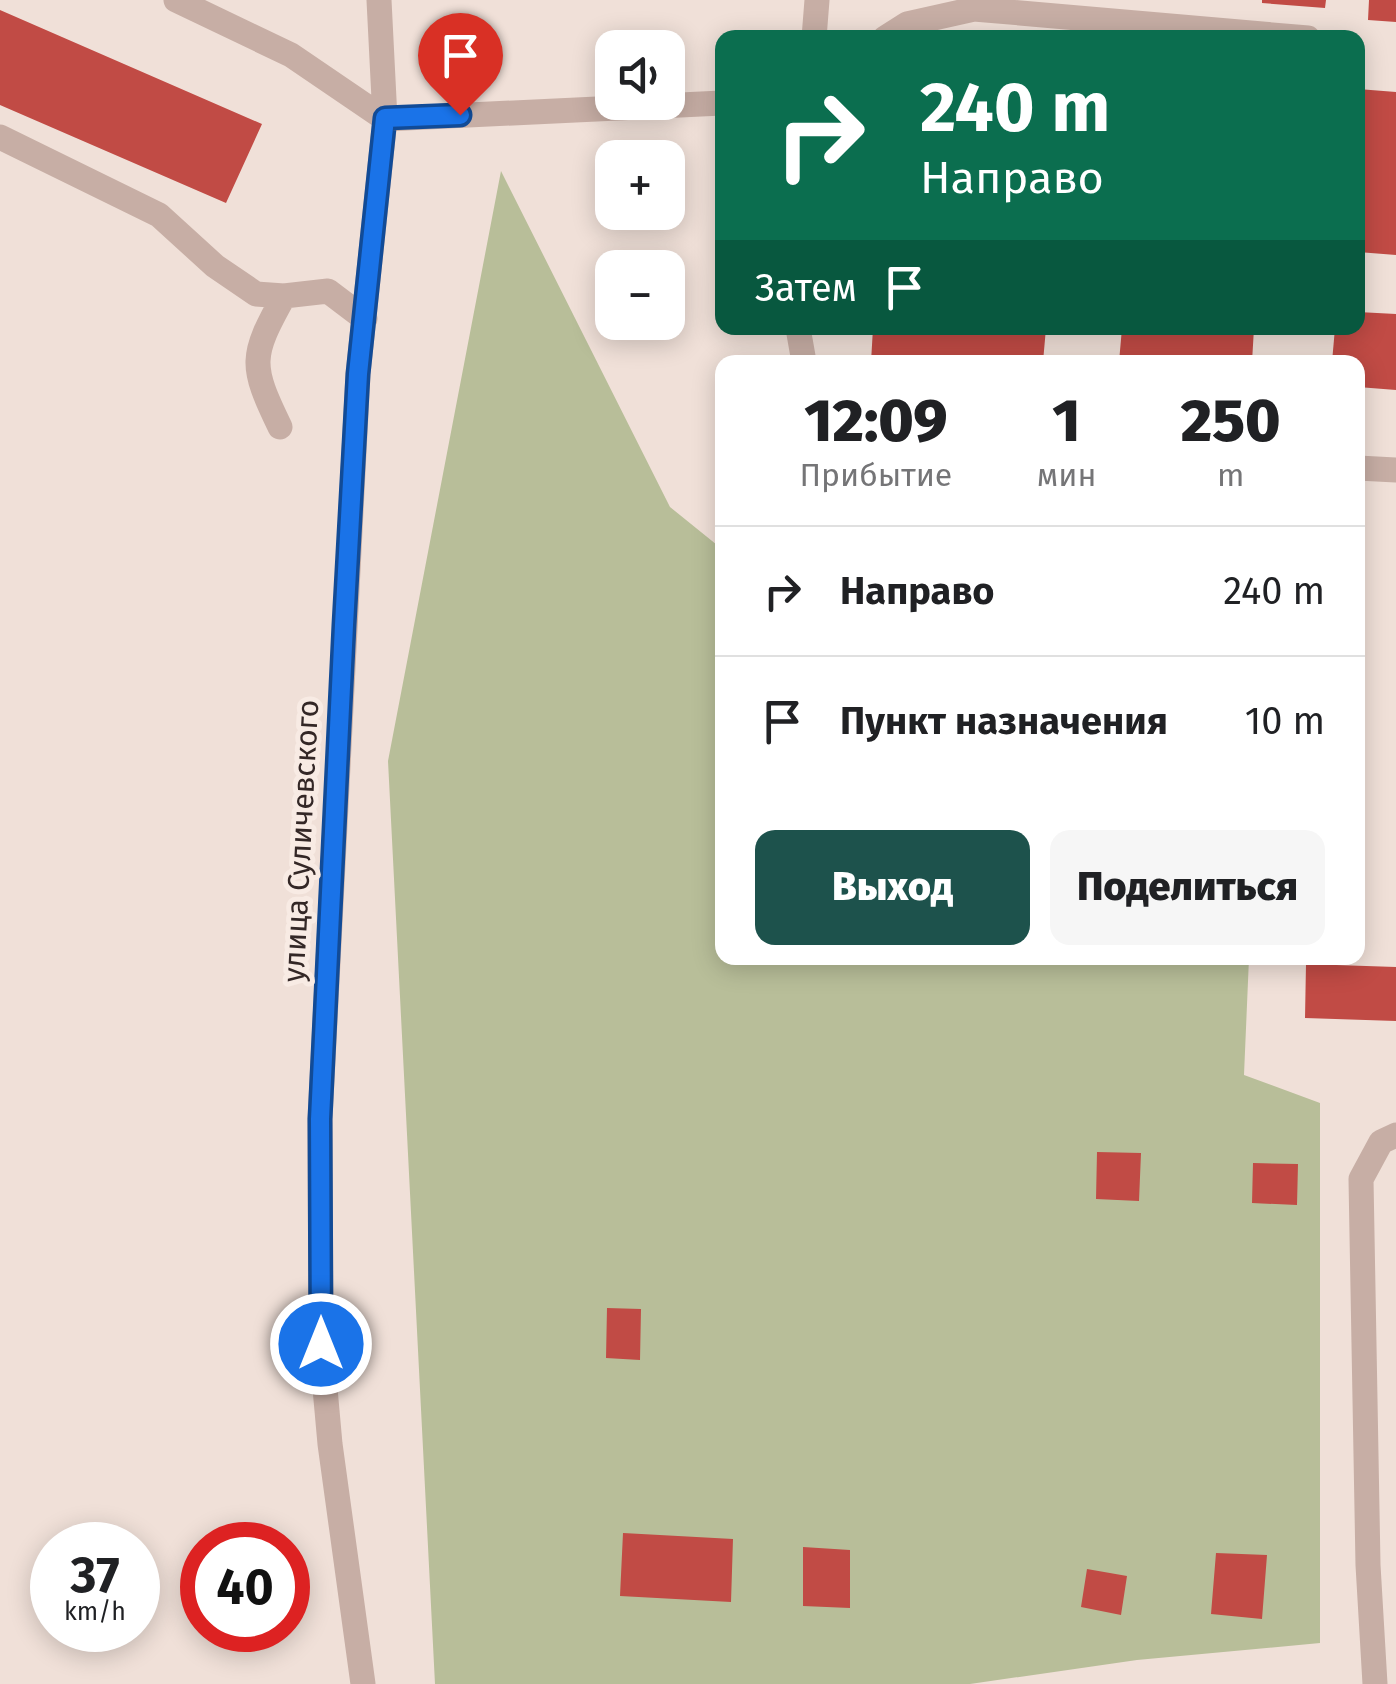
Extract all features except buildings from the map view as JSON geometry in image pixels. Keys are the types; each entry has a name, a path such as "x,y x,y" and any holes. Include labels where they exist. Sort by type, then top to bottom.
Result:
{"street":[{"path":"176,0 292,55 385,118 715,103"},
{"name":"улица Суличевского","path":"363,1684 330,1444 321,1344 320,1119 358,374 385,118 378,0"},
{"path":"815,30 817,0"},
{"path":"897,30 907,24 974,8 1219,30"},
{"path":"0,138 160,215 214,266 256,294 284,296 328,291 365,319"},
{"path":"280,428 257,380 261,338 284,296"},
{"path":"1365,468 1396,470"},
{"path":"1374,1684 1368,1564 1362,1179 1380,1142 1396,1135"}],"green space":[{"path":"501,171 670,507 715,543 715,965 1249,965 1244,1075 1320,1103 1320,1643 1137,1660 970,1684 435,1684 388,761"}],"route":[{"path":"321,1344 320,1119 344,625 358,374 385,118 460,115"}]}
